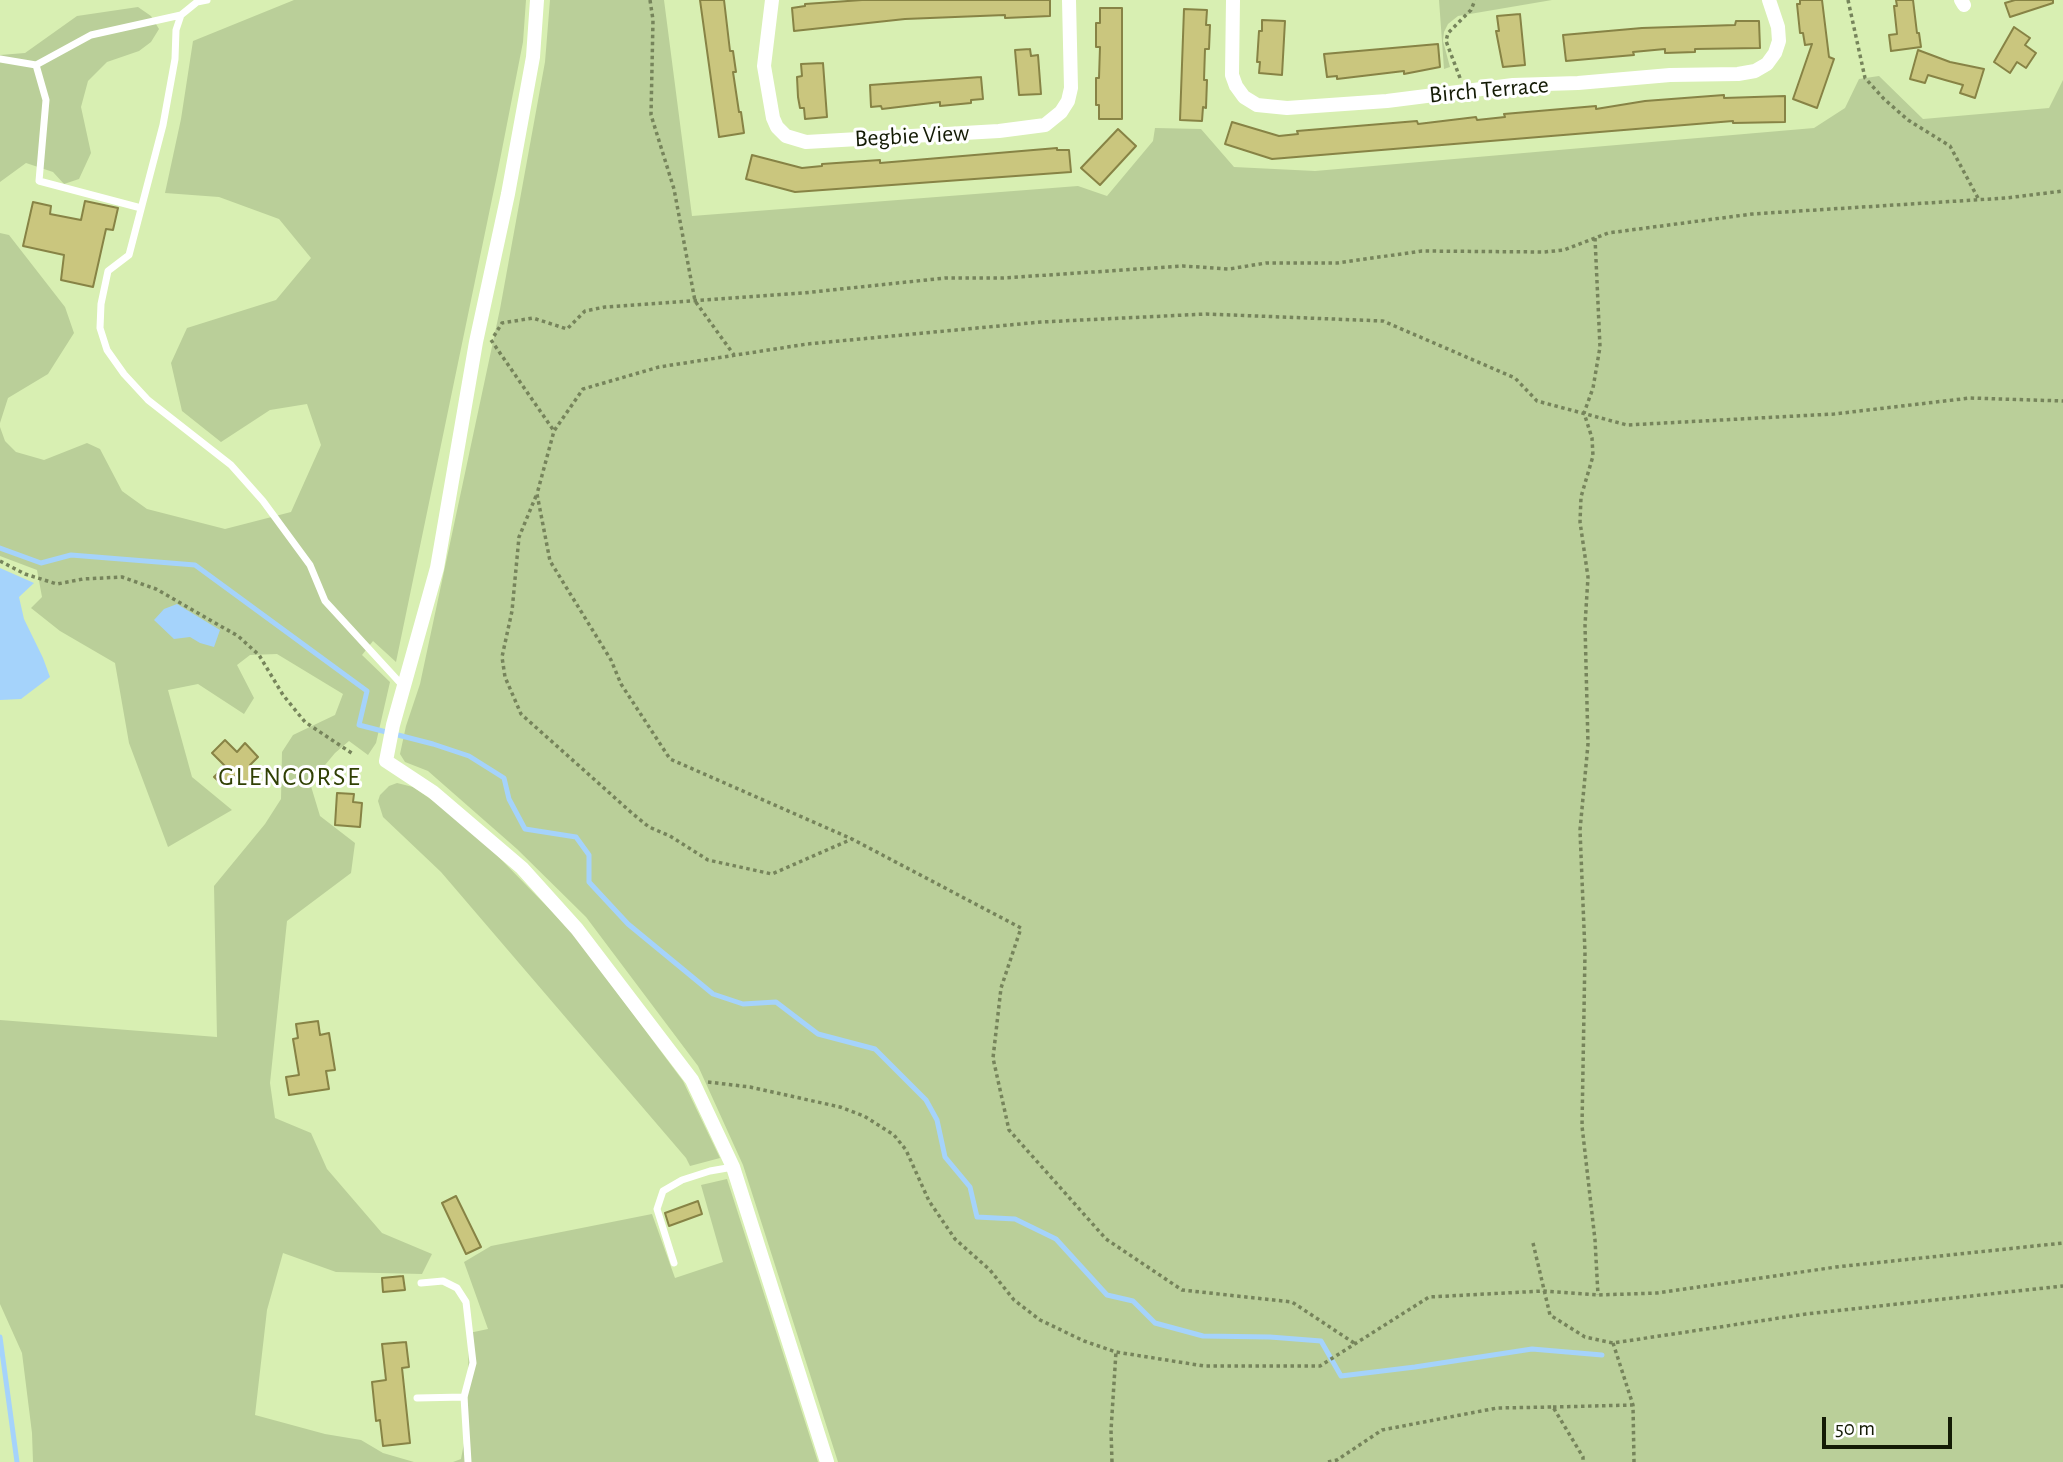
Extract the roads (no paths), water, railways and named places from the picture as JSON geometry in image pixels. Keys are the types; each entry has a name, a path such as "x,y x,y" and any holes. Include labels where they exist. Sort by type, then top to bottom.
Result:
{"street":[{"path":"537,0 533,57 484,341 438,568 403,686 387,747 386,761 433,792 522,868 577,929 692,1080 733,1167 827,1462"},
{"name":"Begbie View","path":"772,0 764,66 773,118 776,127 786,136 806,142 999,131 1045,125 1061,112 1068,101 1071,88 1069,0"},
{"name":"Birch Terrace","path":"1233,0 1232,75 1236,86 1244,97 1257,105 1286,108 1387,102 1465,90 1755,71 1767,64 1779,41 1778,27 1769,0"}],"lane":[{"path":"0,59 36,65 91,36 181,15 197,2 206,0"},
{"path":"181,15 176,30 175,59 163,125 129,255 108,271 101,304 100,328 107,350 148,400 231,464 256,492 310,565 325,601 403,686"},
{"path":"36,65 46,100 39,181 141,208"},
{"path":"674,1263 657,1209 663,1191 682,1180 733,1167"},
{"path":"421,1283 443,1281 457,1288 466,1303 473,1363 464,1397 468,1462"},
{"path":"417,1398 464,1397"}],"water":[{"path":"0,568 34,583 19,597 24,619 50,677 21,699 0,700"},
{"path":"177,604 220,630 214,647 190,637 174,639 154,620 164,609"}],"waterway":[{"path":"0,548 41,563 71,555 195,565 367,691 359,725 469,756 504,778 509,799 525,829 576,837 589,855 589,882 628,924 713,994 743,1004 776,1002 818,1034 875,1049 926,1100 937,1120 945,1157 970,1187 977,1217 1015,1219 1056,1239 1107,1295 1133,1301 1155,1323 1203,1336 1321,1341 1341,1376 1532,1349 1602,1355"},
{"path":"0,1337 17,1462"}],"district":[{"name":"GLENCORSE","path":"290,777"}]}
